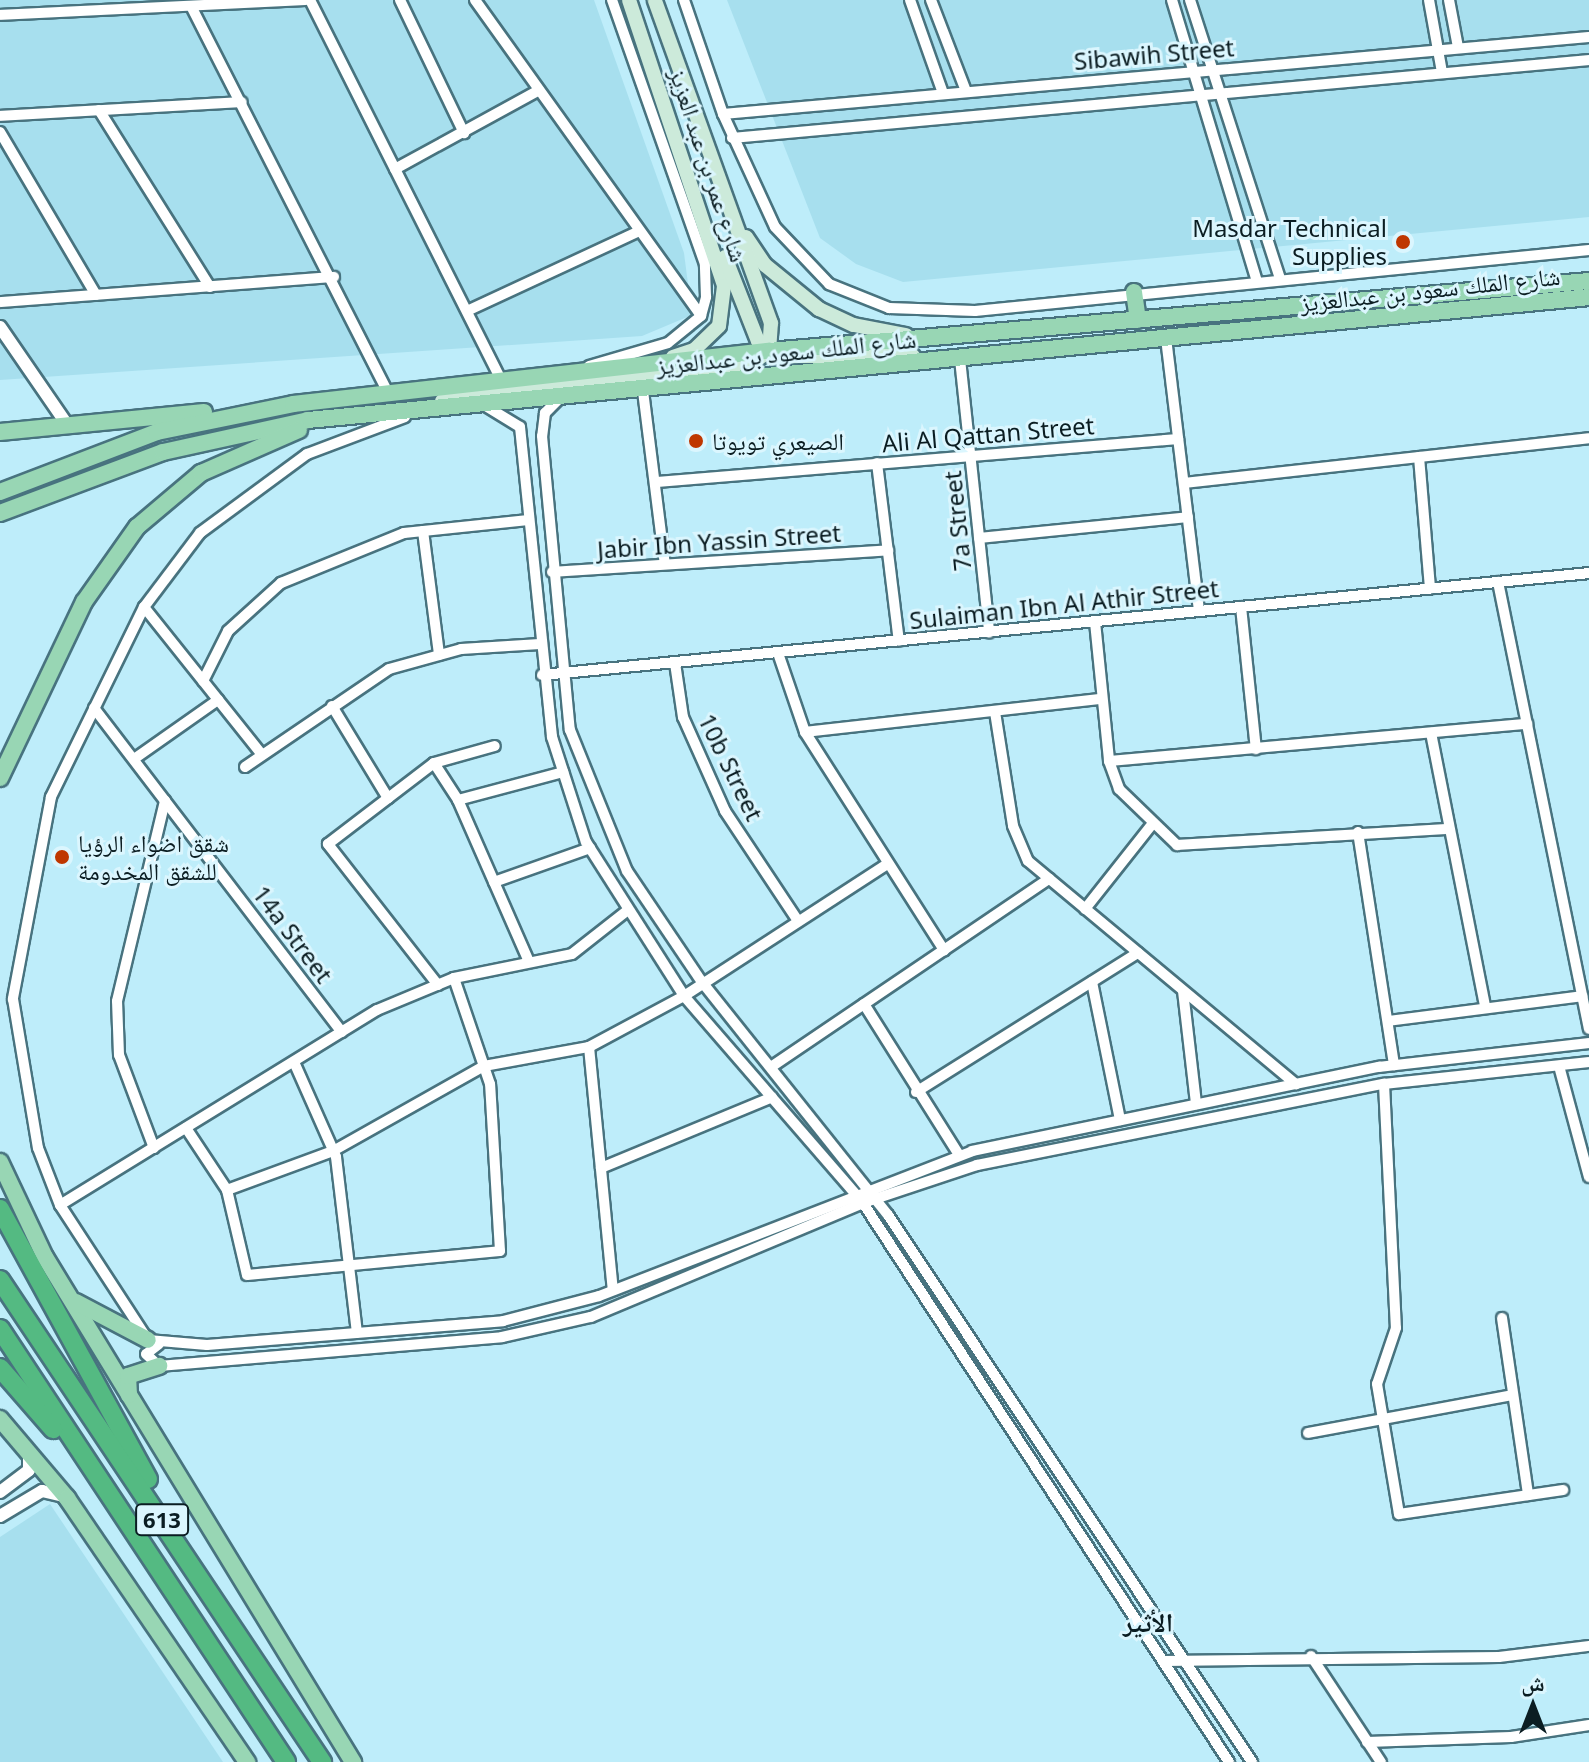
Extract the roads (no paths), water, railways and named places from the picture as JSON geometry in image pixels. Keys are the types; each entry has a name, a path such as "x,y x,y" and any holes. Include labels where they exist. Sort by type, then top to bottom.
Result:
{"highway":[{"path":"0,1209 204,1584"},
{"name":"613","path":"0,1280 322,1762"},
{"name":"613","path":"0,1329 286,1762"},
{"path":"0,1368 95,1476"}],"main road":[{"path":"655,0 771,323 769,351"},
{"name":"شارع عمر بن عبد العزيز","path":"626,2 705,213 722,273 723,315 704,343 661,361"},
{"path":"729,205 765,265 819,309 873,330 960,340"},
{"path":"705,213 755,336 769,351 802,361 960,359"},
{"name":"شارع الملك سعود بن عبدالعزيز","path":"0,492 157,432 293,404 500,377 661,361 769,351 960,340 1138,320 1589,281"},
{"path":"1134,292 1138,320"},
{"name":"شارع الملك سعود بن عبدالعزيز","path":"0,513 163,452 423,406 559,399 1589,297"},
{"path":"423,406 485,391 749,365 769,351"},
{"path":"0,432 293,404"},
{"path":"0,778 106,566 166,498 266,442 380,412"},
{"path":"0,787 32,712"},
{"path":"0,1162 64,1289 353,1762"},
{"path":"64,1289 99,1320 155,1342"},
{"path":"130,1401 128,1376 159,1366"},
{"path":"0,1419 24,1443 67,1498 247,1762"}],"street":[{"path":"0,15 308,0 500,377"},
{"path":"400,0 464,133"},
{"path":"475,0 701,316"},
{"path":"579,370 668,343 701,316 705,264 612,0"},
{"path":"684,0 732,138 775,227 829,284 889,308 975,311 1134,292 1589,250"},
{"path":"910,0 943,93"},
{"path":"931,0 966,91"},
{"path":"1172,0 1257,281"},
{"path":"1190,0 1280,279"},
{"path":"1429,0 1442,72"},
{"path":"1449,0 1458,47"},
{"path":"191,6 334,277 388,392"},
{"name":"Sibawih Street","path":"723,114 1589,37"},
{"name":"Sibawih Street","path":"732,138 1220,91 1589,60"},
{"path":"1310,61 1312,83"},
{"path":"943,93 956,68"},
{"path":"395,169 539,90"},
{"path":"0,116 242,102"},
{"path":"99,110 210,287"},
{"path":"0,132 96,295"},
{"path":"467,311 639,231"},
{"path":"0,302 334,277"},
{"path":"0,327 5,340 68,426"},
{"path":"1166,338 1199,611"},
{"name":"7a Street","path":"960,359 989,632"},
{"path":"643,391 657,482 665,564"},
{"path":"559,399 545,413 542,436 552,572 570,730 607,829 702,982 876,1199 1187,1656 1252,1762"},
{"path":"482,404 516,421 522,437 542,675 563,772 590,848 684,996 863,1203 1229,1762"},
{"path":"155,1342 60,1205 38,1148 13,999 51,797 144,607 200,533 267,477 343,438 461,406"},
{"path":"522,437 531,429 542,436"},
{"path":"1184,483 1589,438"},
{"name":"Ali Al Qattan Street","path":"657,482 1178,439"},
{"path":"1419,457 1430,589"},
{"path":"877,463 899,641"},
{"path":"979,538 1188,517"},
{"path":"203,681 228,631 281,583 423,531 528,520"},
{"path":"423,531 439,655"},
{"name":"Jabir Ibn Yassin Street","path":"552,572 888,550"},
{"name":"Sulaiman Ibn Al Athir Street","path":"542,675 1589,573"},
{"path":"1498,582 1589,1029"},
{"path":"144,607 262,755"},
{"path":"1241,607 1256,749"},
{"path":"1095,622 1109,761 1119,789 1150,827 1177,845 1446,829"},
{"path":"245,767 389,669 439,655 540,644"},
{"path":"778,653 805,732 944,950"},
{"name":"10b Street","path":"675,663 683,717 706,771 798,921"},
{"path":"805,732 1101,699"},
{"path":"134,759 218,700"},
{"path":"332,706 388,798"},
{"name":"14a Street","path":"94,708 342,1032"},
{"path":"995,712 1013,826 1028,861 1296,1084"},
{"path":"1109,761 1527,724"},
{"path":"1431,733 1446,829 1485,1006"},
{"path":"438,985 328,844 434,763 495,746"},
{"path":"434,763 458,800 529,962"},
{"path":"458,800 563,772"},
{"path":"154,1148 119,1055 117,1001 165,801"},
{"path":"1085,909 1150,827"},
{"path":"1358,832 1394,1065"},
{"path":"494,882 590,848"},
{"path":"227,1190 333,1151 484,1066 589,1047 684,996 887,864"},
{"path":"771,1067 1049,879"},
{"path":"60,1205 342,1032 454,978 572,954 628,910"},
{"path":"916,1092 1138,953"},
{"path":"186,1128 227,1190 247,1275 504,1247 484,1066 454,978"},
{"path":"1092,982 1120,1120"},
{"path":"1183,991 1196,1104"},
{"path":"1388,1021 1485,1006 1582,996"},
{"path":"864,1004 916,1092 959,1155"},
{"path":"1589,1043 1394,1065 959,1155 853,1191 613,1290 503,1321 357,1333 155,1342 147,1350 148,1361 159,1366 502,1337 591,1317 863,1203 977,1165 1384,1084 1589,1062"},
{"path":"589,1047 613,1290"},
{"path":"294,1062 333,1151 357,1333"},
{"path":"1559,1066 1589,1177"},
{"path":"1384,1084 1396,1328 1380,1363 1382,1416 1399,1514 1563,1490"},
{"path":"601,1168 772,1097"},
{"path":"1502,1318 1528,1495"},
{"path":"1308,1433 1382,1416 1513,1395"},
{"path":"0,1492 29,1470 24,1443"},
{"path":"0,1516 42,1491 67,1498"},
{"path":"1164,1661 1187,1656 1499,1657 1589,1646"},
{"path":"1311,1656 1381,1762"},
{"path":"1367,1742 1511,1737 1589,1725"}],"place":[{"name":"Masdar Technical Supplies","path":"1403,242"},
{"name":"الصيعري تويوتا","path":"696,441"},
{"name":"شقق اضواء الرؤيا للشقق المخدومة","path":"62,857"}],"district":[{"name":"الأثير","path":"1148,1623"}]}
